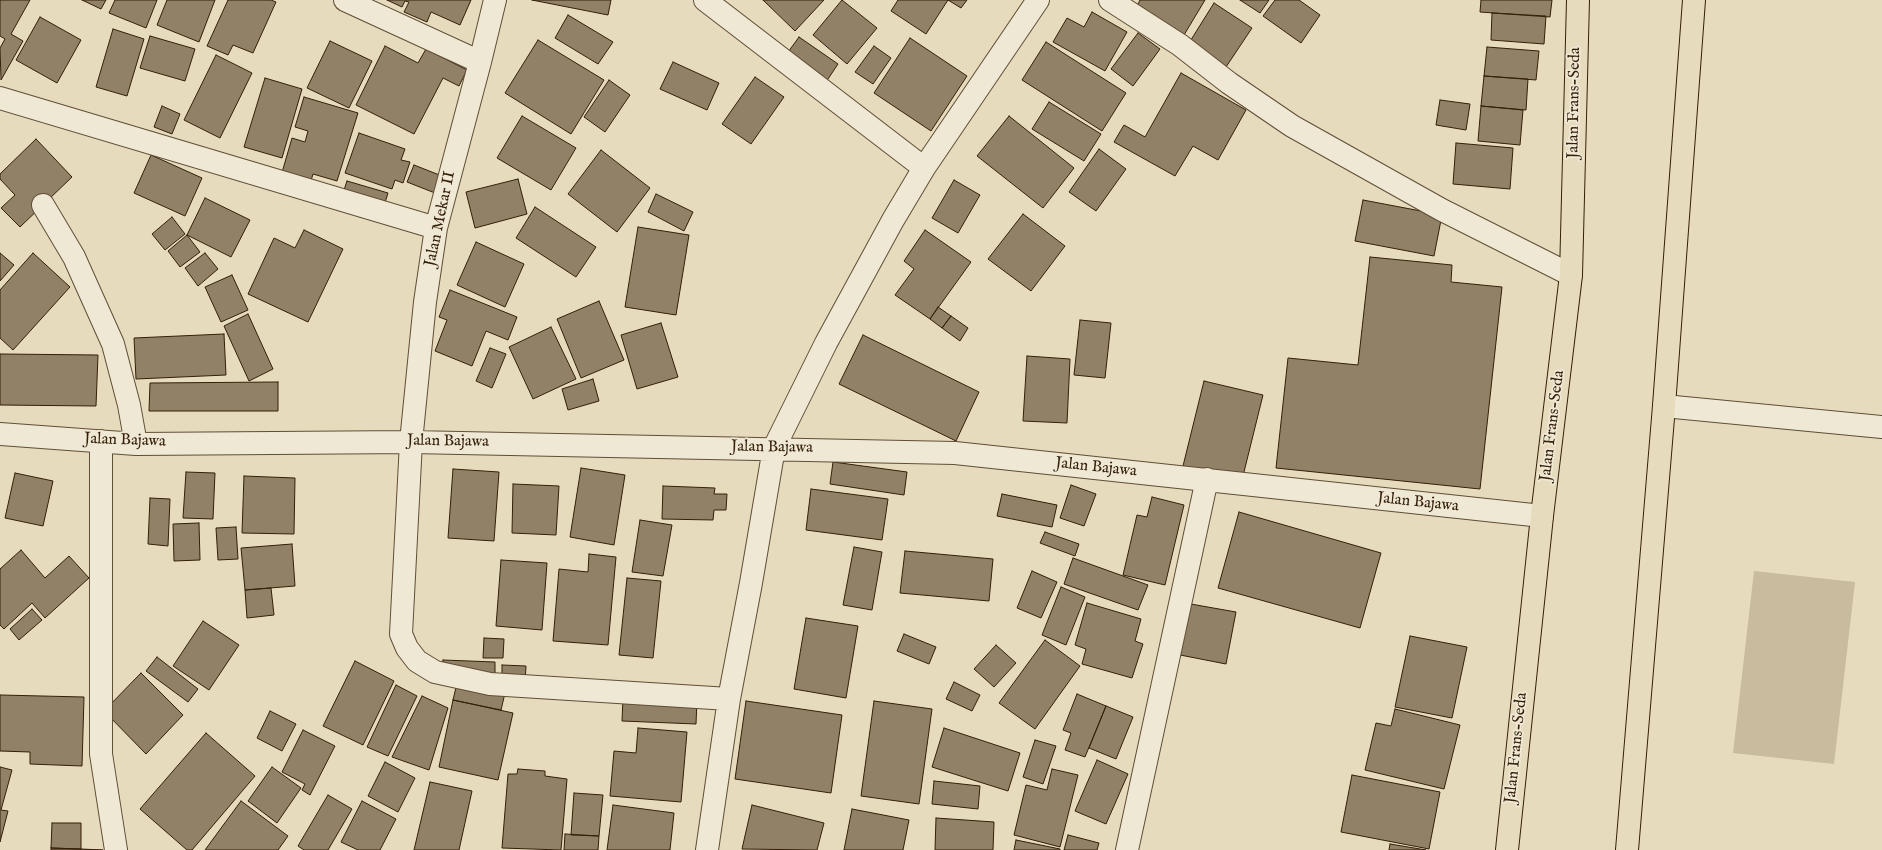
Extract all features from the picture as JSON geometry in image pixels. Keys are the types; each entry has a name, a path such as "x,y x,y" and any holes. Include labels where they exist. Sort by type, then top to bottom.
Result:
{"main road":[{"name":"Jalan Frans-Seda","path":"1507,850 1542,516 1571,275 1578,0"},
{"path":"1627,850 1664,406 1694,0"}],"street":[{"path":"345,0 480,62"},
{"name":"Jalan Mekar II","path":"495,0 436,228 425,302 411,442 401,634 407,648 417,661 435,672 490,684 728,699"},
{"path":"705,0 924,168"},
{"path":"707,850 728,699 751,583 774,448 826,343 892,220 924,168 1038,0"},
{"path":"1110,0 1180,45 1229,83 1292,126 1442,210 1571,275"},
{"path":"0,98 436,228"},
{"path":"43,205 74,257 113,344 129,405 136,444"},
{"path":"1664,406 1882,427"},
{"name":"Jalan Bajawa","path":"0,434 136,444 411,442 774,448 955,453 1542,516"},
{"path":"101,441 101,754 116,850"},
{"path":"1127,850 1207,479"}],"shaded area":[{"path":"1754,571 1855,582 1834,764 1733,753"}],"building":[{"path":"0,0 30,0 11,34 23,41 1,80 0,48 5,39 0,36"},
{"path":"82,0 106,0 101,9"},
{"path":"115,0 157,0 146,28 109,13"},
{"path":"167,0 215,0 199,42 157,25"},
{"path":"228,0 271,0 276,2 253,53 233,45 228,55 207,46"},
{"path":"387,0 471,0 460,25 431,12 427,22 404,12 409,2 405,1 402,7"},
{"path":"532,0 611,0 608,15"},
{"path":"763,0 824,0 795,31"},
{"path":"842,0 877,28 847,64 813,35"},
{"path":"898,0 948,0 926,34 891,11"},
{"path":"948,0 967,0 961,8"},
{"path":"1140,0 1205,0 1181,40 1134,12"},
{"path":"1240,0 1269,0 1260,13"},
{"path":"1275,0 1299,0 1320,15 1301,43 1263,16"},
{"path":"1481,0 1552,0 1550,17 1480,12"},
{"path":"1214,3 1252,28 1226,67 1189,43"},
{"path":"1092,12 1127,32 1105,71 1053,42 1067,18 1084,27"},
{"path":"1492,13 1546,16 1544,44 1491,40"},
{"path":"568,15 613,42 598,64 555,38"},
{"path":"40,17 81,40 57,83 16,60"},
{"path":"113,29 144,39 127,96 96,87"},
{"path":"1138,33 1160,49 1133,86 1111,69"},
{"path":"150,36 195,49 185,81 140,68"},
{"path":"799,37 838,64 826,82 786,55"},
{"path":"910,38 967,76 931,131 874,93"},
{"path":"538,40 604,80 571,134 505,93"},
{"path":"330,41 372,61 349,108 307,88"},
{"path":"1046,42 1126,93 1102,131 1022,80"},
{"path":"385,46 418,63 426,49 467,70 459,86 443,78 414,134 356,105"},
{"path":"874,46 891,58 873,84 855,72"},
{"path":"1487,47 1539,51 1536,80 1484,76"},
{"path":"216,55 252,73 220,138 184,120"},
{"path":"673,62 719,83 707,110 660,89"},
{"path":"1181,73 1246,110 1218,160 1193,146 1175,176 1114,142 1124,125 1145,137"},
{"path":"1484,76 1528,79 1526,110 1481,106"},
{"path":"755,77 784,97 751,144 722,124"},
{"path":"265,78 302,89 282,158 244,147"},
{"path":"609,80 630,95 605,132 584,117"},
{"path":"304,97 358,113 337,181 313,174 310,184 281,176 292,138 305,142 308,131 295,127"},
{"path":"1440,100 1470,104 1466,130 1436,125"},
{"path":"1049,102 1101,134 1084,161 1032,129"},
{"path":"162,106 180,114 172,134 154,127"},
{"path":"1481,106 1523,110 1520,145 1478,141"},
{"path":"522,116 576,148 551,190 497,158"},
{"path":"1009,116 1074,168 1043,208 977,156"},
{"path":"359,133 405,149 401,160 410,162 403,183 395,180 392,189 345,173"},
{"path":"36,139 72,177 20,227 1,208 15,195 0,179 0,174"},
{"path":"1456,143 1513,148 1510,189 1453,184"},
{"path":"1099,149 1126,169 1096,211 1069,192"},
{"path":"601,150 650,188 617,232 568,194"},
{"path":"151,155 202,178 185,216 134,193"},
{"path":"414,165 442,176 435,193 407,182"},
{"path":"518,179 527,214 475,228 466,192"},
{"path":"954,180 980,195 958,233 932,218"},
{"path":"347,181 388,193 383,209 342,196"},
{"path":"656,194 693,212 684,231 648,212"},
{"path":"205,198 250,220 231,257 187,235"},
{"path":"1363,200 1442,215 1434,256 1355,241"},
{"path":"535,207 596,247 576,277 516,238"},
{"path":"1023,214 1065,246 1031,291 988,259"},
{"path":"172,217 185,234 165,250 152,234"},
{"path":"638,227 689,235 676,315 625,307"},
{"path":"304,230 343,249 308,322 248,294 274,238 295,248"},
{"path":"925,230 971,262 930,319 895,295 914,269 904,261"},
{"path":"187,235 200,252 180,267 168,251"},
{"path":"476,242 524,264 505,307 457,285"},
{"path":"0,253 14,265 0,281"},
{"path":"33,253 70,287 13,350 0,338 0,290"},
{"path":"205,253 218,269 198,286 185,268"},
{"path":"1370,257 1452,265 1451,282 1502,287 1480,489 1276,468 1288,358 1358,365"},
{"path":"232,275 248,310 221,322 205,287"},
{"path":"450,290 517,317 508,340 486,331 472,366 435,351 447,320 439,317"},
{"path":"599,301 624,360 581,378 557,319"},
{"path":"938,307 951,316 942,328 930,319"},
{"path":"248,314 273,369 249,381 224,326"},
{"path":"951,316 968,328 960,341 942,328"},
{"path":"1080,320 1111,323 1105,378 1074,375"},
{"path":"661,323 678,377 637,389 621,335"},
{"path":"551,327 576,379 533,399 509,347"},
{"path":"224,334 226,375 136,379 134,338"},
{"path":"863,335 979,392 956,441 839,384"},
{"path":"490,348 506,354 492,388 476,381"},
{"path":"0,354 98,355 96,406 0,405"},
{"path":"1027,356 1070,359 1067,423 1023,421"},
{"path":"593,379 599,401 568,410 562,389"},
{"path":"1204,381 1263,395 1242,480 1183,466"},
{"path":"278,382 278,411 149,411 150,383"},
{"path":"833,462 907,472 904,495 830,484"},
{"path":"581,468 625,475 614,545 570,537"},
{"path":"453,469 499,472 494,541 448,538"},
{"path":"186,472 215,473 213,519 183,518"},
{"path":"15,473 53,481 43,526 5,518"},
{"path":"244,476 295,478 294,534 242,533"},
{"path":"513,484 559,486 556,535 512,533"},
{"path":"1071,485 1096,494 1084,526 1060,518"},
{"path":"663,486 715,488 714,494 727,494 726,510 714,510 713,520 662,519"},
{"path":"811,489 888,499 882,540 806,530"},
{"path":"1002,494 1057,505 1052,527 997,516"},
{"path":"1152,497 1184,505 1165,585 1123,575 1137,515 1147,517"},
{"path":"150,498 170,499 168,546 148,544"},
{"path":"1239,512 1381,553 1360,628 1218,588"},
{"path":"640,520 672,525 663,576 632,572"},
{"path":"199,523 200,560 174,561 173,524"},
{"path":"236,527 238,559 218,560 216,528"},
{"path":"1045,532 1079,544 1075,556 1040,543"},
{"path":"292,544 295,586 245,590 241,548"},
{"path":"854,547 882,552 872,610 843,605"},
{"path":"21,550 45,578 69,556 89,578 45,618 32,603 4,629 0,625 0,569"},
{"path":"905,551 993,559 989,601 900,593"},
{"path":"589,554 616,557 608,645 553,641 559,569 588,572"},
{"path":"1073,558 1148,585 1138,610 1064,584"},
{"path":"501,560 547,563 542,630 496,626"},
{"path":"1032,571 1057,582 1041,618 1017,608"},
{"path":"627,578 661,581 653,658 619,655"},
{"path":"1061,587 1085,597 1066,645 1042,635"},
{"path":"271,588 274,615 247,618 245,590"},
{"path":"1087,603 1141,619 1135,641 1143,644 1132,678 1082,664 1086,649 1075,645"},
{"path":"1185,603 1236,612 1226,664 1175,654"},
{"path":"32,609 42,620 19,640 10,629"},
{"path":"806,618 858,626 846,698 794,689"},
{"path":"203,621 239,645 209,690 173,666"},
{"path":"904,634 936,647 929,664 897,651"},
{"path":"1410,636 1467,647 1452,718 1395,707"},
{"path":"484,638 504,639 503,658 483,658"},
{"path":"1045,640 1080,666 1035,729 999,703"},
{"path":"996,645 1016,663 994,687 974,669"},
{"path":"157,657 198,689 188,702 146,671"},
{"path":"443,660 495,662 495,675 443,673"},
{"path":"355,661 394,681 363,745 323,726"},
{"path":"502,665 526,666 525,683 502,682"},
{"path":"141,673 183,715 146,754 104,711"},
{"path":"954,682 980,695 972,711 946,699"},
{"path":"457,683 505,693 501,710 453,700"},
{"path":"396,685 417,696 388,756 367,747"},
{"path":"1077,694 1106,706 1085,757 1065,750 1071,733 1063,730"},
{"path":"0,695 84,697 82,766 30,764 30,752 0,751"},
{"path":"422,696 448,708 429,770 392,757"},
{"path":"623,698 697,700 696,724 622,721"},
{"path":"453,700 513,713 498,780 439,767"},
{"path":"746,701 842,715 831,793 735,779"},
{"path":"874,701 932,709 919,804 861,796"},
{"path":"1106,706 1133,717 1116,759 1089,748"},
{"path":"1395,709 1460,725 1444,789 1365,770 1376,723 1391,726"},
{"path":"270,711 296,724 282,751 257,738"},
{"path":"638,728 687,732 681,802 610,796 614,751 636,753"},
{"path":"944,728 1020,753 1008,791 932,767"},
{"path":"303,730 335,746 310,795 302,790 305,784 282,772"},
{"path":"206,733 255,776 192,850 187,850 140,809"},
{"path":"1035,740 1056,746 1043,784 1023,777"},
{"path":"1097,760 1128,774 1106,824 1075,811"},
{"path":"385,762 415,778 398,812 368,796"},
{"path":"0,767 12,770 1,810 8,811 0,842"},
{"path":"272,767 301,788 277,823 248,801"},
{"path":"518,769 545,771 545,776 567,779 561,850 502,848 508,774 517,774"},
{"path":"1052,769 1078,775 1060,847 1014,835 1026,785 1047,790"},
{"path":"1352,775 1440,792 1429,849 1341,832"},
{"path":"934,781 980,786 978,809 932,804"},
{"path":"430,782 472,791 459,850 414,850"},
{"path":"574,793 603,795 599,836 571,835"},
{"path":"328,795 352,809 328,850 304,850 298,846"},
{"path":"241,801 288,836 278,850 205,850"},
{"path":"362,801 396,819 380,850 358,850 341,842"},
{"path":"613,805 674,813 670,850 607,850"},
{"path":"752,805 824,823 817,850 742,849"},
{"path":"852,809 909,820 903,850 844,850"},
{"path":"936,818 994,822 993,850 935,850"},
{"path":"52,823 81,823 81,849 51,848"},
{"path":"565,834 599,836 598,850 564,850"},
{"path":"1068,835 1099,843 1097,850 1064,850"},
{"path":"1016,840 1060,849 1060,850 1014,850"},
{"path":"1390,844 1426,850 1389,850"},
{"path":"51,848 81,849 103,850 51,850"}]}
